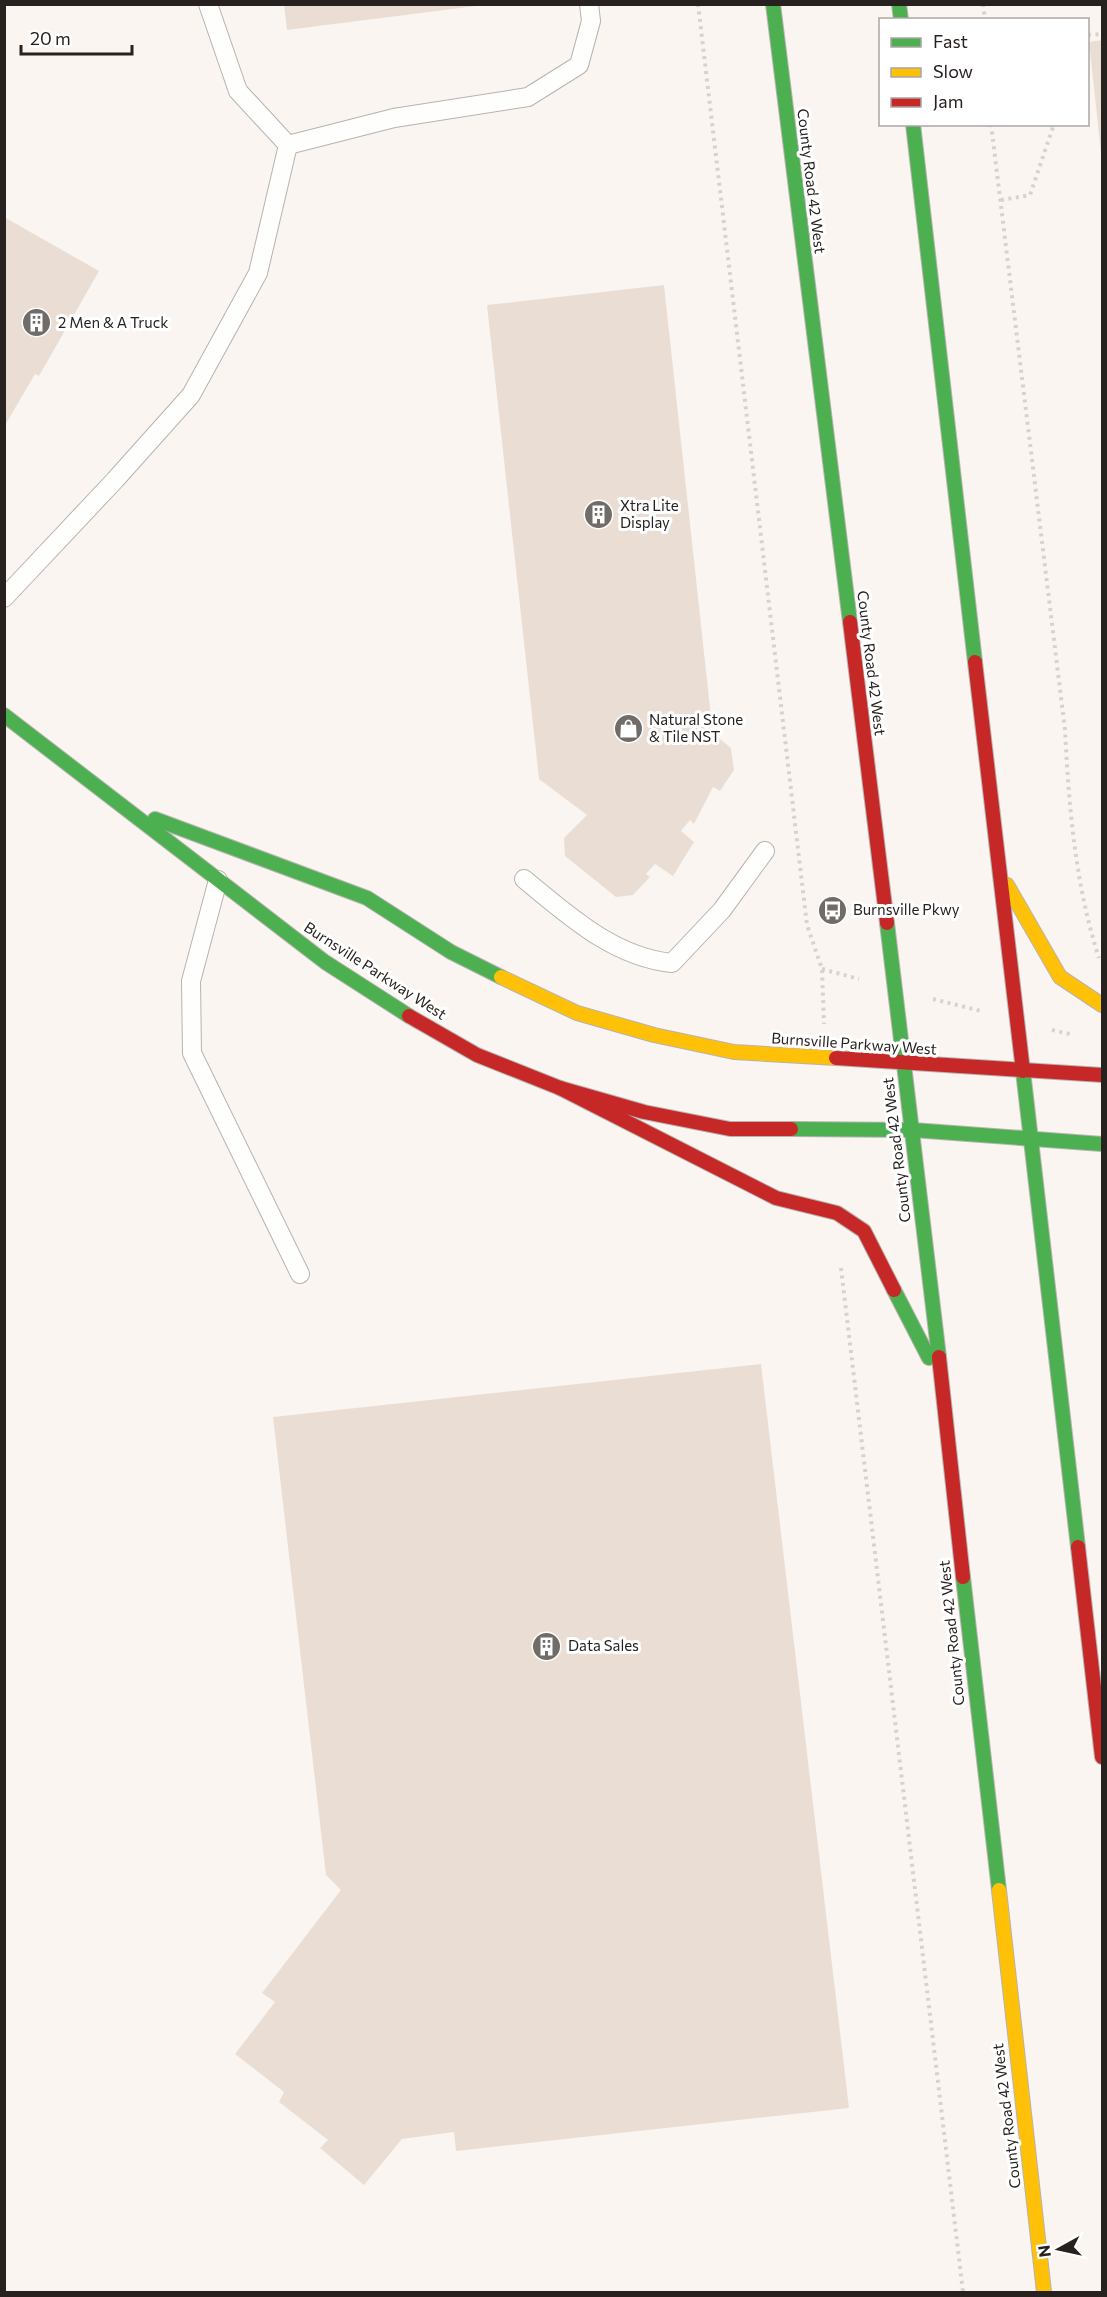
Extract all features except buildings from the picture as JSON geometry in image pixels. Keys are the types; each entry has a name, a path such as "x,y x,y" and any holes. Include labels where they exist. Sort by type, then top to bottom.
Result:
{"main road":[{"name":"County Road 42 West","path":"773,4 913,1130 1044,2292"},
{"path":"913,126 1102,1757"},
{"name":"Burnsville Parkway West","path":"4,715 326,962 403,1013 477,1054 560,1088 644,1112 730,1129 913,1130 1102,1144"},
{"name":"Burnsville Parkway West","path":"122,807 367,898 451,952 577,1013 654,1035 734,1052 1023,1072 1102,1075"},
{"path":"999,872 1060,977 1102,1005"},
{"path":"560,1088 776,1198 837,1213 864,1231 940,1381"},
{"path":"1011,2011 1051,2222"}],"lane":[{"path":"208,4 238,91 288,145"},
{"path":"288,145 394,118 528,97 579,65 591,21 589,4"},
{"path":"4,598 116,480 191,395 258,273 288,145"},
{"path":"524,879 590,933 651,961 672,963 722,910 765,851"},
{"path":"218,880 191,981 192,1053 300,1274"}],"path":[{"path":"698,4 807,925 822,969 822,981"},
{"path":"990,126 1065,730 1070,824 1083,900 1102,968"},
{"path":"1001,200 1030,195 1053,126"},
{"path":"822,969 1064,1033"},
{"path":"840,1263 963,2292"}],"traffic: fast":[{"path":"773,4 850,622"},
{"path":"899,4 901,18"},
{"path":"913,126 975,662"},
{"path":"4,715 325,962 409,1016"},
{"path":"155,819 367,898 451,952 501,977"},
{"path":"887,923 939,1357"},
{"path":"1023,1071 1078,1547"},
{"path":"791,1129 913,1130 1102,1144"},
{"path":"894,1290 929,1358"},
{"path":"963,1577 999,1890"}],"traffic: slow":[{"path":"1007,885 1060,977 1102,1005"},
{"path":"501,977 577,1013 654,1035 734,1052 836,1058"},
{"path":"999,1890 1044,2292"}],"traffic: jam":[{"path":"850,622 887,923"},
{"path":"975,662 1023,1071"},
{"path":"409,1016 477,1055 560,1088 644,1112 730,1129 791,1129"},
{"path":"836,1058 1102,1075"},
{"path":"560,1088 776,1198 837,1213 864,1231 894,1290"},
{"path":"939,1357 963,1577"},
{"path":"1078,1547 1102,1757"}],"place":[{"name":"2 Men & A Truck","path":"37,323"},
{"name":"Xtra Lite Display","path":"599,515"},
{"name":"Natural Stone & Tile NST","path":"628,729"},
{"name":"Burnsville Pkwy","path":"832,910"},
{"name":"Data Sales","path":"547,1646"}]}
